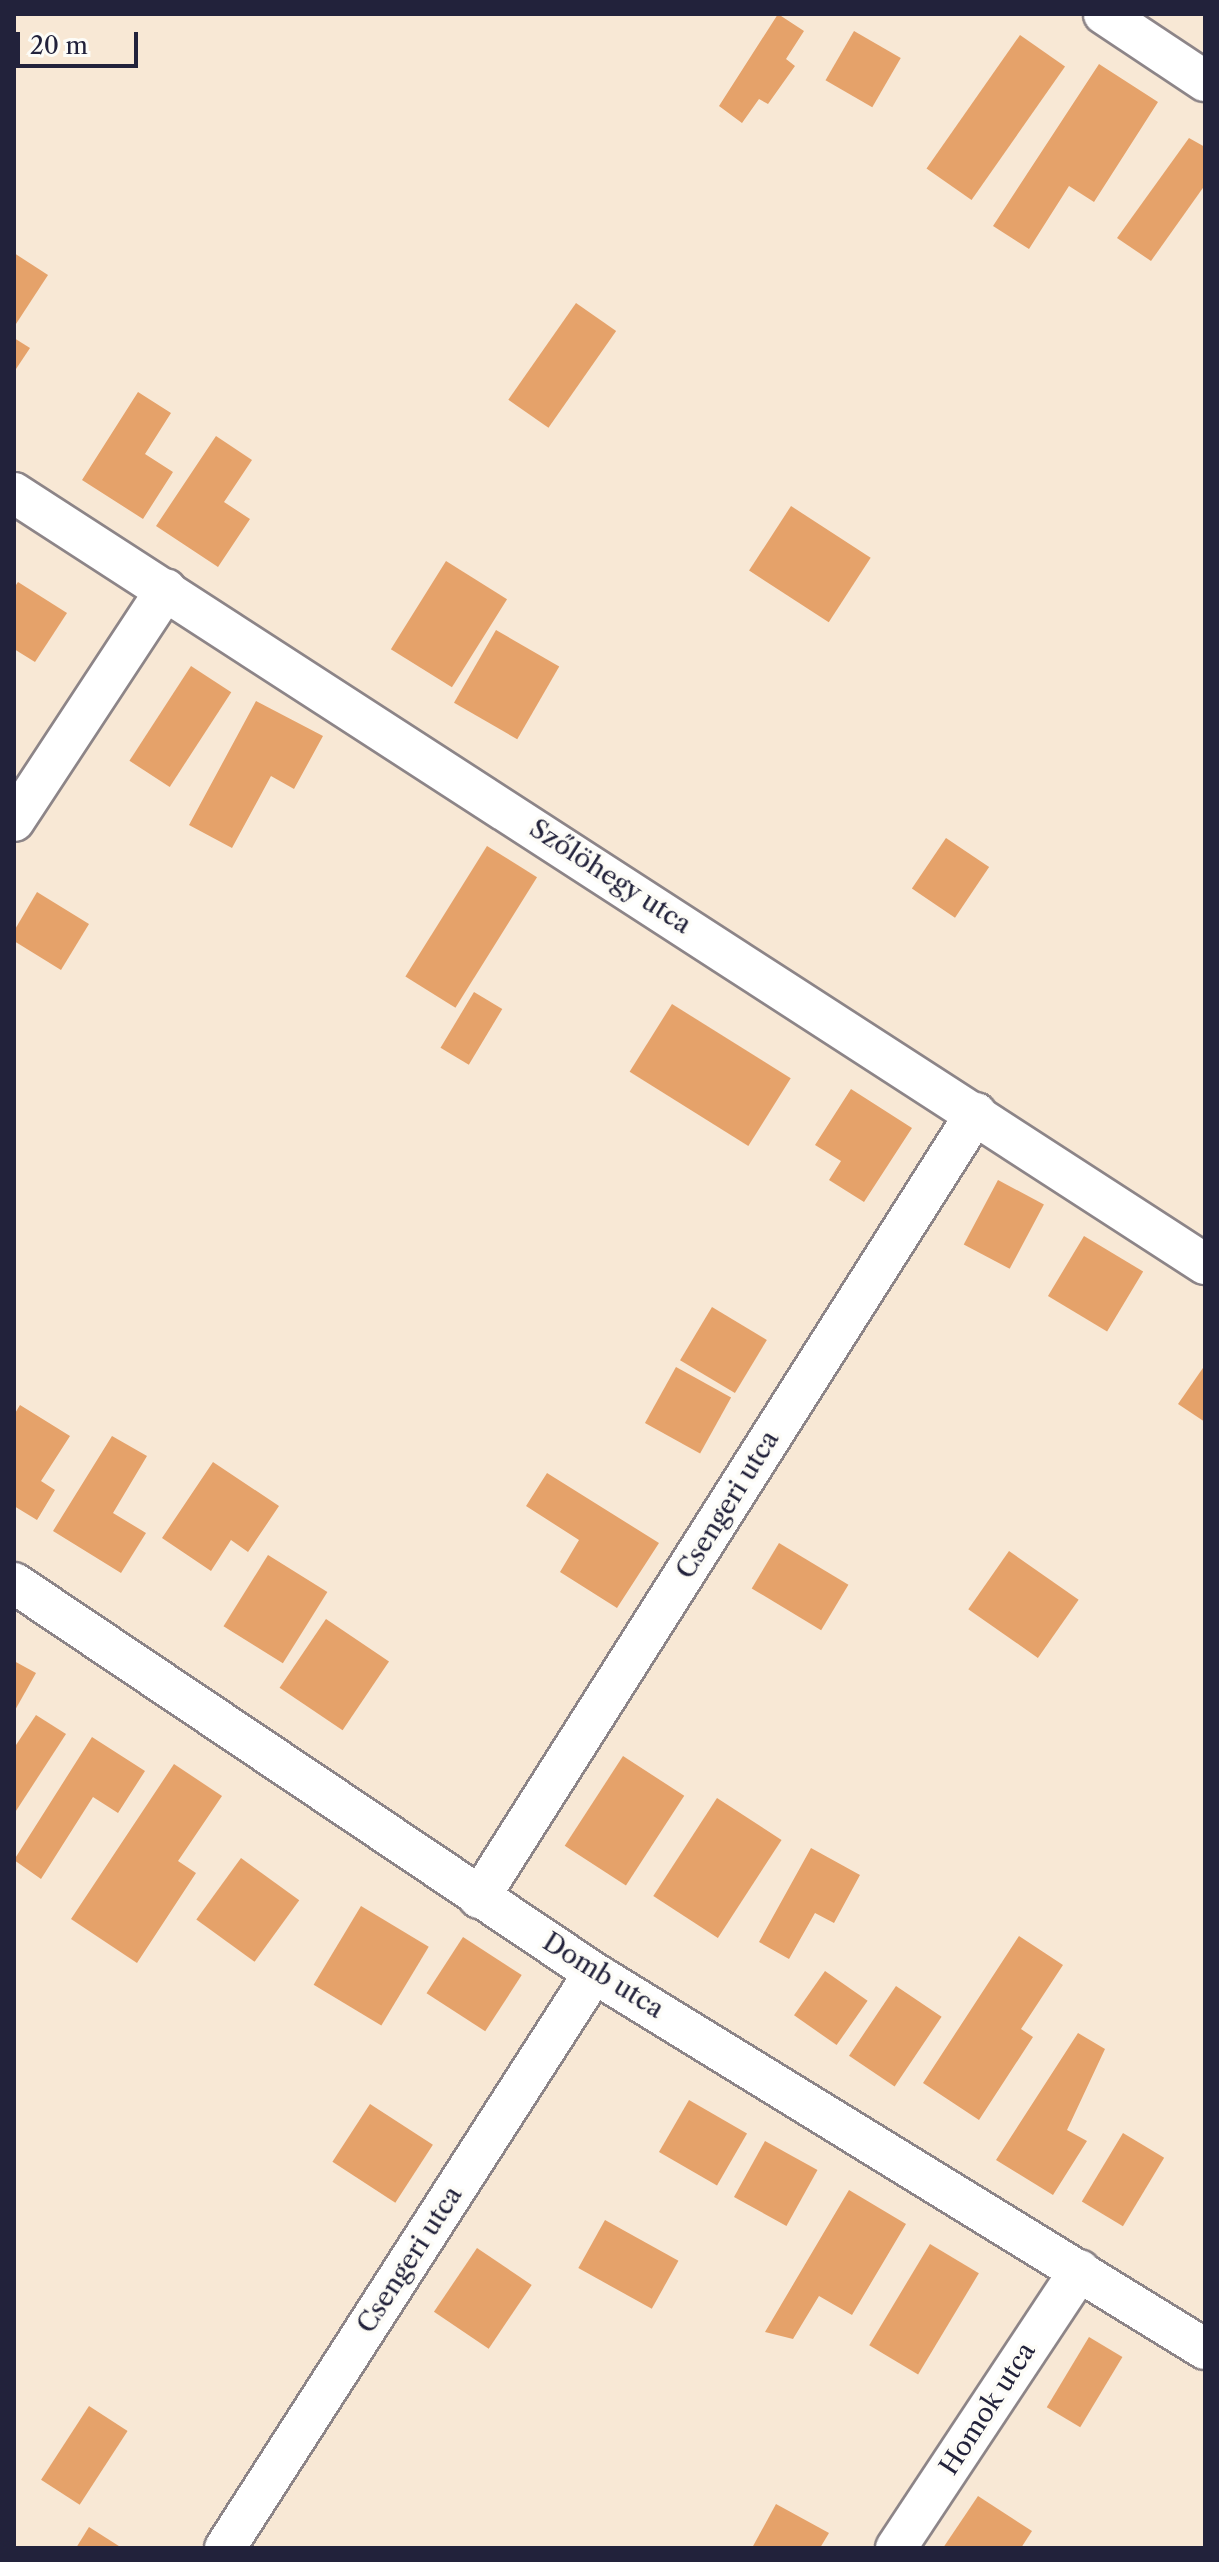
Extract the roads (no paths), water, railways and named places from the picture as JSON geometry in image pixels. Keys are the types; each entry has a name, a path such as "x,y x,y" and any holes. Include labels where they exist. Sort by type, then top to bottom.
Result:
{"street":[{"path":"1104,14 1205,81"},
{"name":"Szőlöhegy utca","path":"14,493 1205,1264"},
{"path":"14,821 166,590"},
{"name":"Csengeri utca","path":"479,1898 976,1113"},
{"name":"Domb utca","path":"14,1583 594,1973 1205,2349"},
{"name":"Csengeri utca","path":"225,2548 594,1973"},
{"name":"Homok utca","path":"896,2548 1080,2270"}]}
